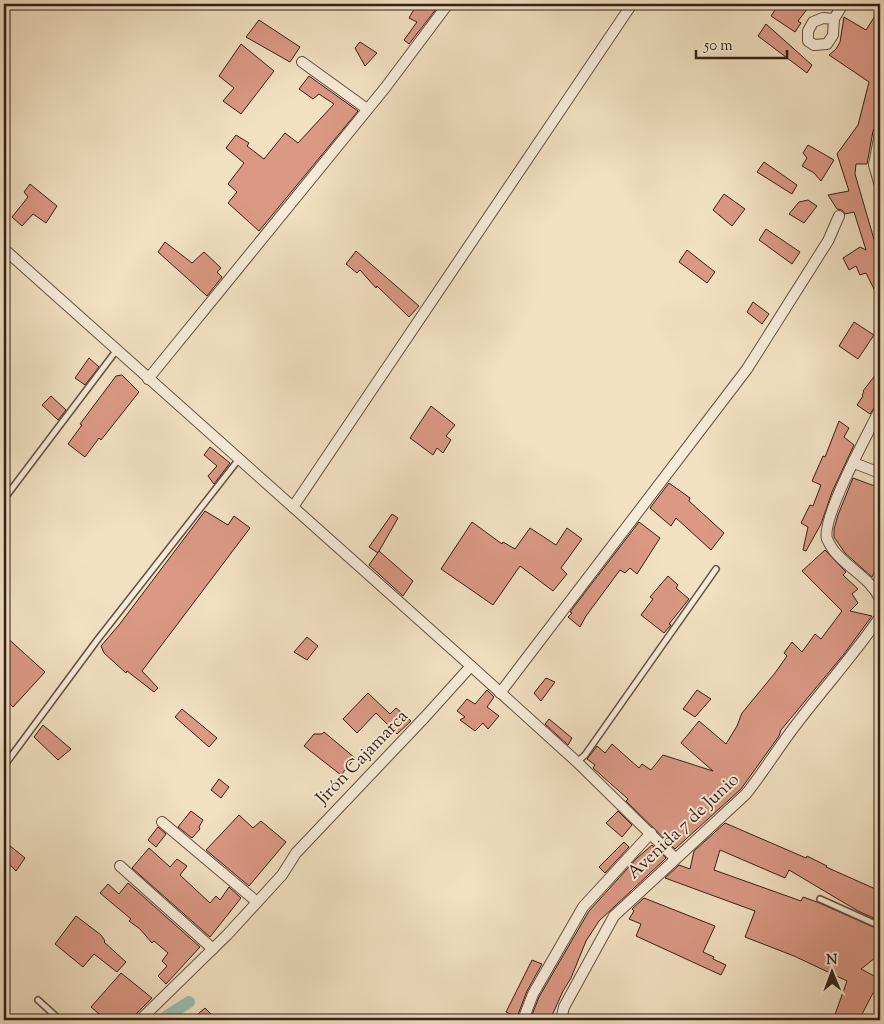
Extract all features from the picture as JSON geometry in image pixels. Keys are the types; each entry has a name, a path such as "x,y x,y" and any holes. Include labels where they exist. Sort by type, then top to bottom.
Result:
{"street":[{"path":"148,379 368,109 448,4"},
{"path":"293,507 632,4"},
{"path":"834,19 843,4"},
{"path":"302,62 368,109"},
{"path":"880,133 874,165 880,186"},
{"path":"500,693 747,369 828,241 839,216"},
{"path":"4,249 577,762 676,858"},
{"path":"880,408 839,494 828,524 827,538 834,552 876,589 880,599"},
{"path":"854,463 880,473"},
{"name":"Avenida 7 de Junio","path":"561,1020 564,1008 614,916 746,794 794,726 861,645 880,617"},
{"name":"Jirón Cajamarca","path":"140,1020 213,949 257,902 282,875 296,852 471,666"},
{"path":"162,822 257,902"},
{"path":"523,1020 533,994 583,907 651,833"},
{"path":"120,866 213,949"}],"lane":[{"path":"4,499 116,351"},
{"path":"4,766 98,639 239,460"},
{"path":"577,762 585,755 716,569"},
{"path":"820,899 880,926"},
{"path":"38,1000 60,1020"}],"building":[{"path":"417,4 440,4 409,44 404,40 417,22 409,18"},
{"path":"779,4 811,4 798,21 801,23 795,32 771,16"},
{"path":"880,8 880,95 876,106 879,107 877,116 880,117 880,126 873,131 867,164 856,164 855,174 880,260 878,260 880,269 880,301 866,273 860,275 856,266 849,270 843,258 860,247 866,250 854,212 845,214 842,210 837,209 828,195 849,191 837,154 858,125 869,82 829,55 840,42 844,17 866,30"},
{"path":"259,20 300,47 290,62 246,37"},
{"path":"766,24 812,65 807,73 758,36"},
{"path":"360,42 377,53 365,66 355,48"},
{"path":"241,44 274,71 241,114 223,101 234,88 219,76"},
{"path":"309,76 358,111 259,231 228,203 237,192 228,184 244,163 226,148 236,135 249,143 247,146 264,159 285,133 298,143 334,104 319,94 313,99 299,89"},
{"path":"808,145 834,160 821,181 814,173 802,166 807,158 803,153"},
{"path":"764,162 797,185 792,194 757,172"},
{"path":"30,184 57,206 46,223 33,214 22,226 12,217 28,197 24,192"},
{"path":"724,194 745,209 732,226 713,210"},
{"path":"808,200 817,206 804,223 789,214 799,202"},
{"path":"766,229 800,252 792,264 759,240"},
{"path":"165,242 192,263 204,252 221,268 217,272 222,277 207,296 158,252"},
{"path":"687,250 715,272 707,283 679,262"},
{"path":"356,251 419,306 409,317 377,286 376,288 360,270 357,273 346,264"},
{"path":"753,302 769,314 762,324 747,312"},
{"path":"854,322 874,335 858,359 839,346"},
{"path":"89,358 99,367 85,385 75,378"},
{"path":"880,369 880,399 870,414 857,405 863,396 863,391"},
{"path":"122,375 139,392 85,457 68,444 82,425 80,424 116,376"},
{"path":"51,396 66,410 58,420 42,405"},
{"path":"431,406 455,425 446,436 451,440 443,453 437,448 433,455 410,438"},
{"path":"839,421 849,428 844,437 854,445 832,492 821,524 806,551 803,550 808,527 801,523 810,505 813,506 821,485 812,481 823,456 825,457"},
{"path":"210,447 230,463 214,484 208,476 217,466 204,455"},
{"path":"853,478 880,488 880,561 872,577 845,553 834,537 838,515"},
{"path":"669,483 690,498 689,501 724,533 711,550 676,518 671,526 650,508"},
{"path":"205,511 228,525 234,516 250,528 142,671 158,688 154,692 127,671 126,673 104,653 101,646"},
{"path":"392,514 398,518 378,553 369,547"},
{"path":"472,522 502,544 503,542 515,549 530,528 556,545 567,528 582,539 561,568 567,574 553,591 520,566 493,605 441,569"},
{"path":"639,522 660,538 637,574 630,568 625,573 620,570 580,627 568,617 572,613 570,612"},
{"path":"825,550 846,572 843,575 858,589 852,594 858,603 850,611 872,616 844,654 781,730 779,736 741,789 675,849 626,801 628,799 593,768 595,765 587,759 597,746 605,753 612,744 639,768 642,764 651,770 663,755 713,771 681,743 699,721 726,744 737,726 742,713 787,656 784,653 792,642 802,652 815,634 821,639 842,611 802,571"},
{"path":"379,551 413,581 403,596 369,565"},
{"path":"668,576 678,585 676,588 689,599 664,633 641,615 653,599 650,597"},
{"path":"4,635 45,672 13,707 4,698"},
{"path":"307,637 318,646 307,660 294,652"},
{"path":"546,678 555,682 541,701 534,693"},
{"path":"487,690 494,697 487,707 499,716 488,729 483,723 475,731 460,720 465,717 457,711 467,699 475,704"},
{"path":"697,690 711,699 695,717 683,709"},
{"path":"368,693 390,714 396,708 411,721 397,734 376,713 357,733 343,719"},
{"path":"182,709 217,738 209,747 175,717"},
{"path":"549,719 572,738 568,745 545,724"},
{"path":"43,725 71,749 58,760 34,737"},
{"path":"324,732 355,758 341,775 304,746 314,734 322,734"},
{"path":"219,779 229,787 221,798 211,790"},
{"path":"191,811 203,820 199,827 200,829 192,838 178,827"},
{"path":"618,811 632,825 622,837 606,823"},
{"path":"239,815 253,828 261,821 286,842 249,886 206,850"},
{"path":"725,823 806,858 807,856 826,867 880,891 880,921 858,911 789,870 785,878 720,850 714,870 801,901 803,897 817,902 880,930 880,954 861,969 880,979 880,990 878,995 873,993 859,1020 833,1020 847,981 794,956 745,937 755,911 665,878 679,865 690,869 694,851"},
{"path":"158,827 166,834 156,847 148,840"},
{"path":"4,841 25,858 16,871 4,859"},
{"path":"624,842 629,847 605,873 599,867"},
{"path":"652,845 666,858 599,921 586,941 571,978 550,1020 530,1020 539,997 589,911 637,858"},
{"path":"149,848 170,867 177,859 187,866 180,875 210,903 216,896 220,900 229,887 241,898 210,937 132,868"},
{"path":"128,883 200,947 166,984 158,976 167,966 162,961 168,953 154,941 152,943 140,929 129,921 131,919 100,893 108,884 119,894"},
{"path":"644,898 715,926 703,952 726,965 721,975 636,936 641,924 629,919 634,911 632,909"},
{"path":"76,916 101,935 104,942 126,962 117,972 94,954 83,967 55,944"},
{"path":"532,960 542,964 527,991 517,1017 506,1012"},
{"path":"121,973 152,998 130,1020 106,1020 91,1007"},
{"path":"205,1008 217,1020 191,1020"}],"waterway":[{"path":"165,1020 167,1016 189,1002"}]}
